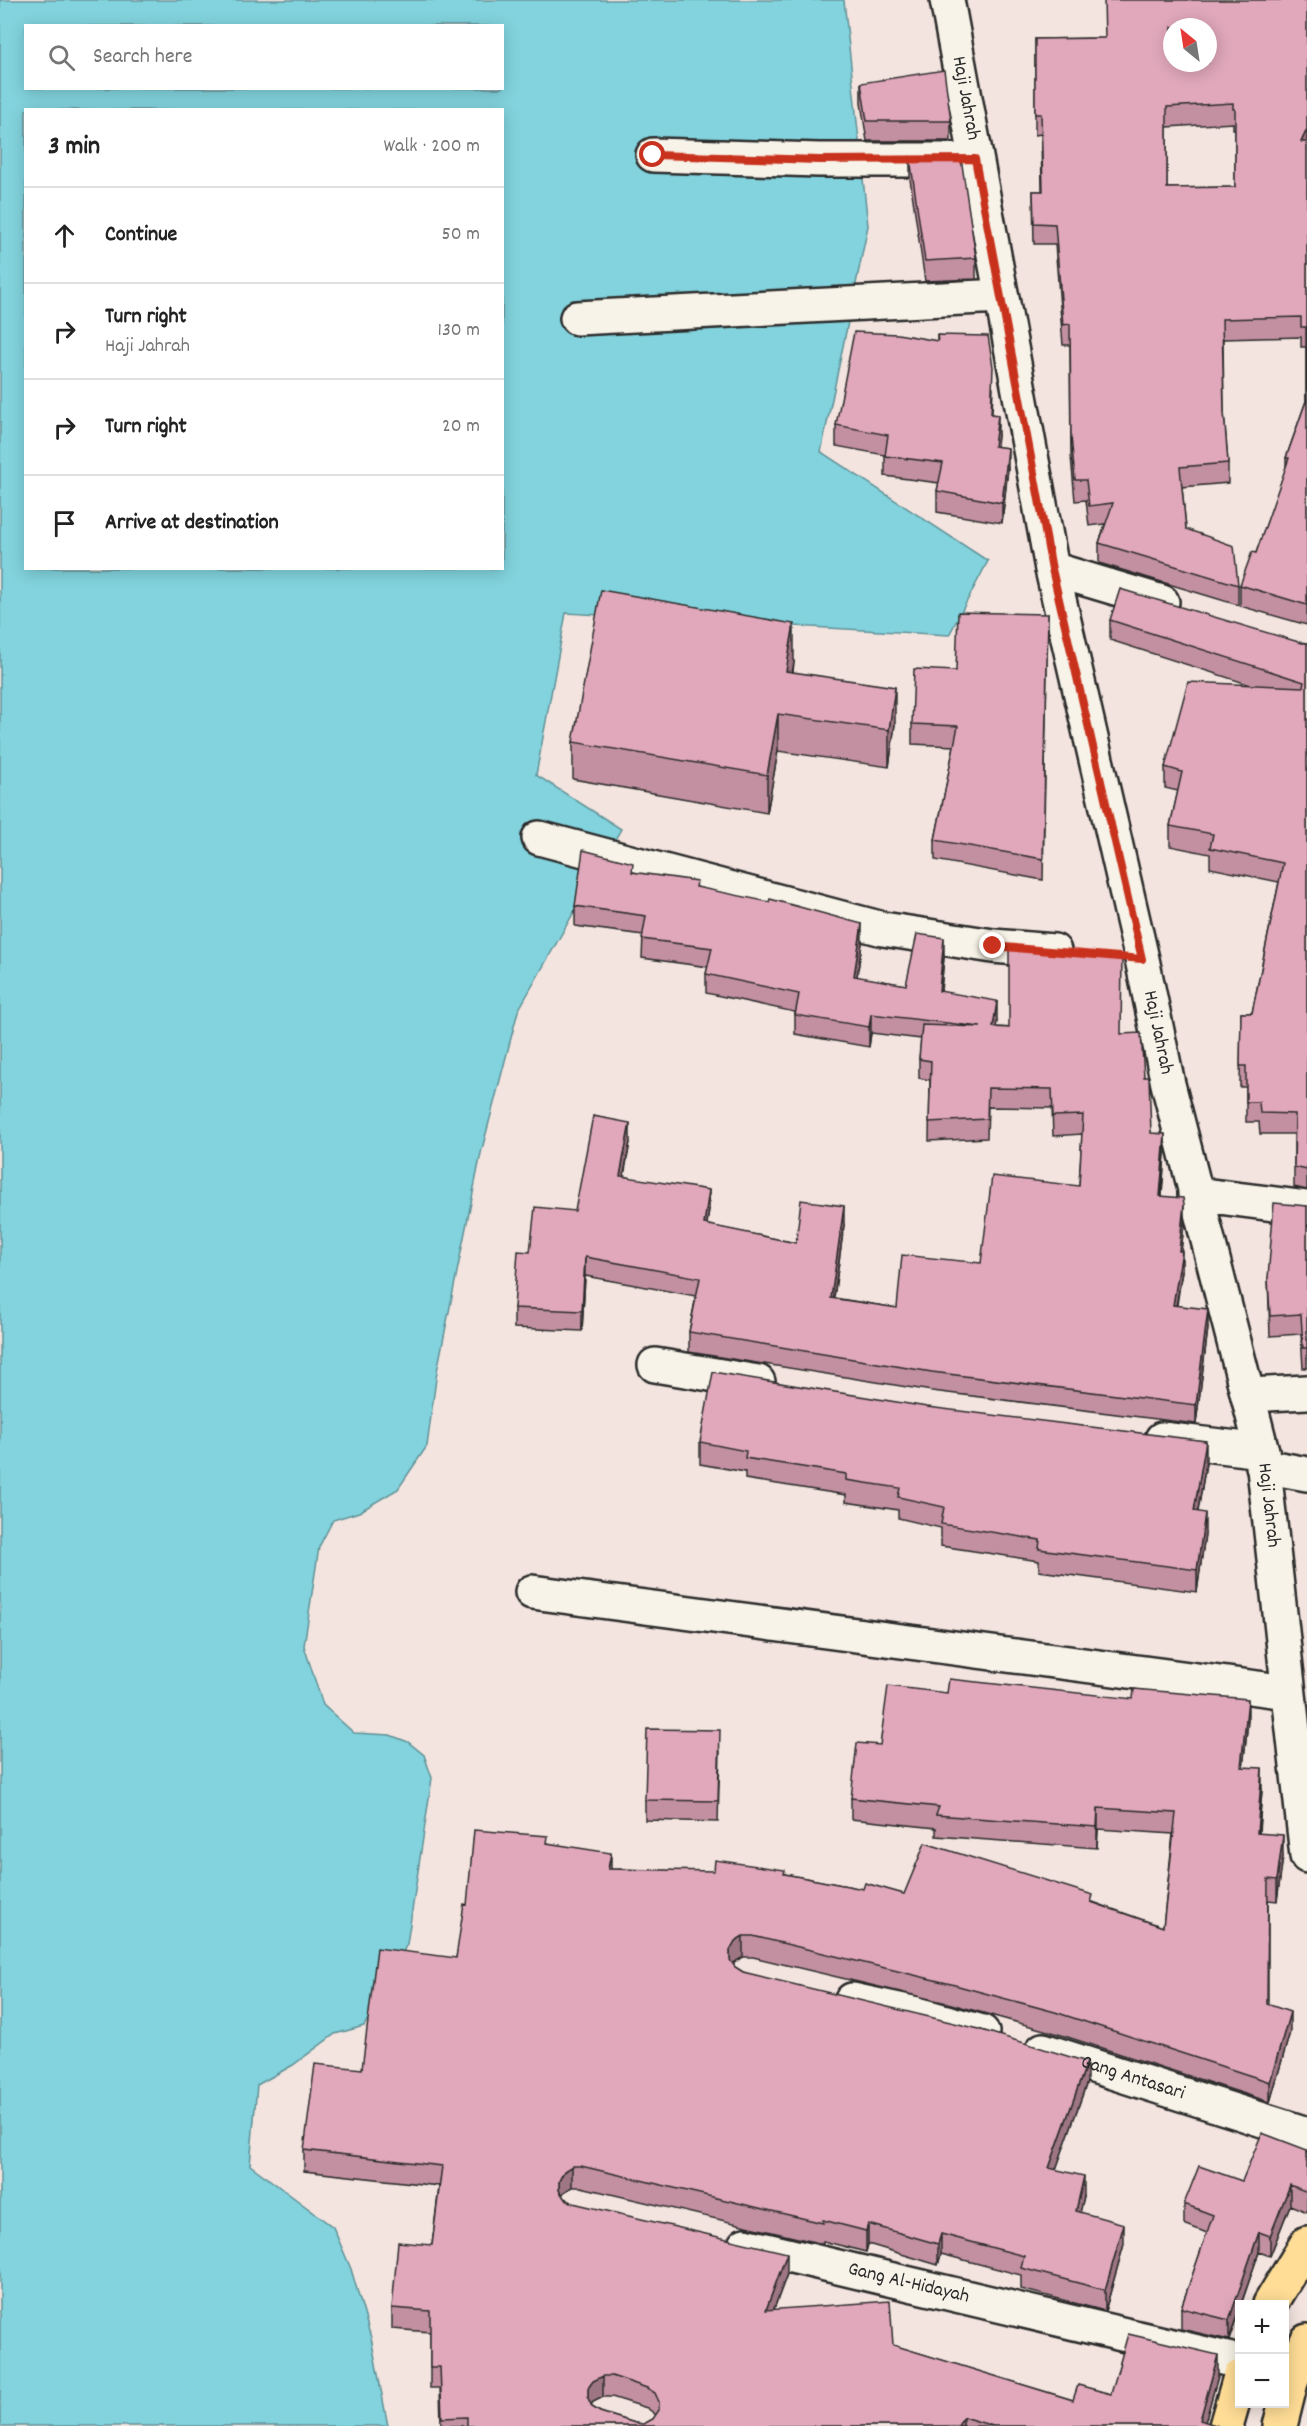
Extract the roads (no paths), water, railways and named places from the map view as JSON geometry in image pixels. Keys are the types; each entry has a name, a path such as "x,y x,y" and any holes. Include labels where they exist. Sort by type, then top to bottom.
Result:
{"main road":[{"path":"1272,2300 1307,2243"},
{"path":"1289,2379 1307,2341"},
{"path":"1226,2426 1235,2392"},
{"path":"1280,2426 1283,2408"}],"street":[{"name":"Haji Jahrah","path":"947,0 1052,569 1142,959 1168,1084 1262,1458 1287,1692 1305,1822 1307,1856"},
{"path":"653,155 819,160 975,159"},
{"path":"577,318 1001,296"},
{"path":"1052,569 1196,612"},
{"path":"539,838 883,929 993,946 1142,959"},
{"path":"1195,1194 1307,1208"},
{"path":"655,1365 792,1387"},
{"path":"1248,1395 1307,1392"},
{"path":"1131,1435 1262,1458 1307,1474"},
{"path":"532,1592 1287,1692"},
{"name":"Gang Antasari","path":"827,1995 917,2014 1014,2040 1307,2134"},
{"name":"Gang Al-Hidayah","path":"716,2238 1235,2361"}],"water":[{"path":"0,0 844,0 868,226 821,452 988,561 949,635 566,613 536,775 621,829 518,1011 481,1153 437,1371 427,1446 398,1489 359,1512 333,1520 319,1547 304,1646 323,1705 354,1733 390,1735 408,1742 424,1755 432,1778 407,1944 364,2026 335,2034 293,2065 257,2085 250,2165 333,2227 351,2269 371,2338 388,2426 0,2426"}]}
